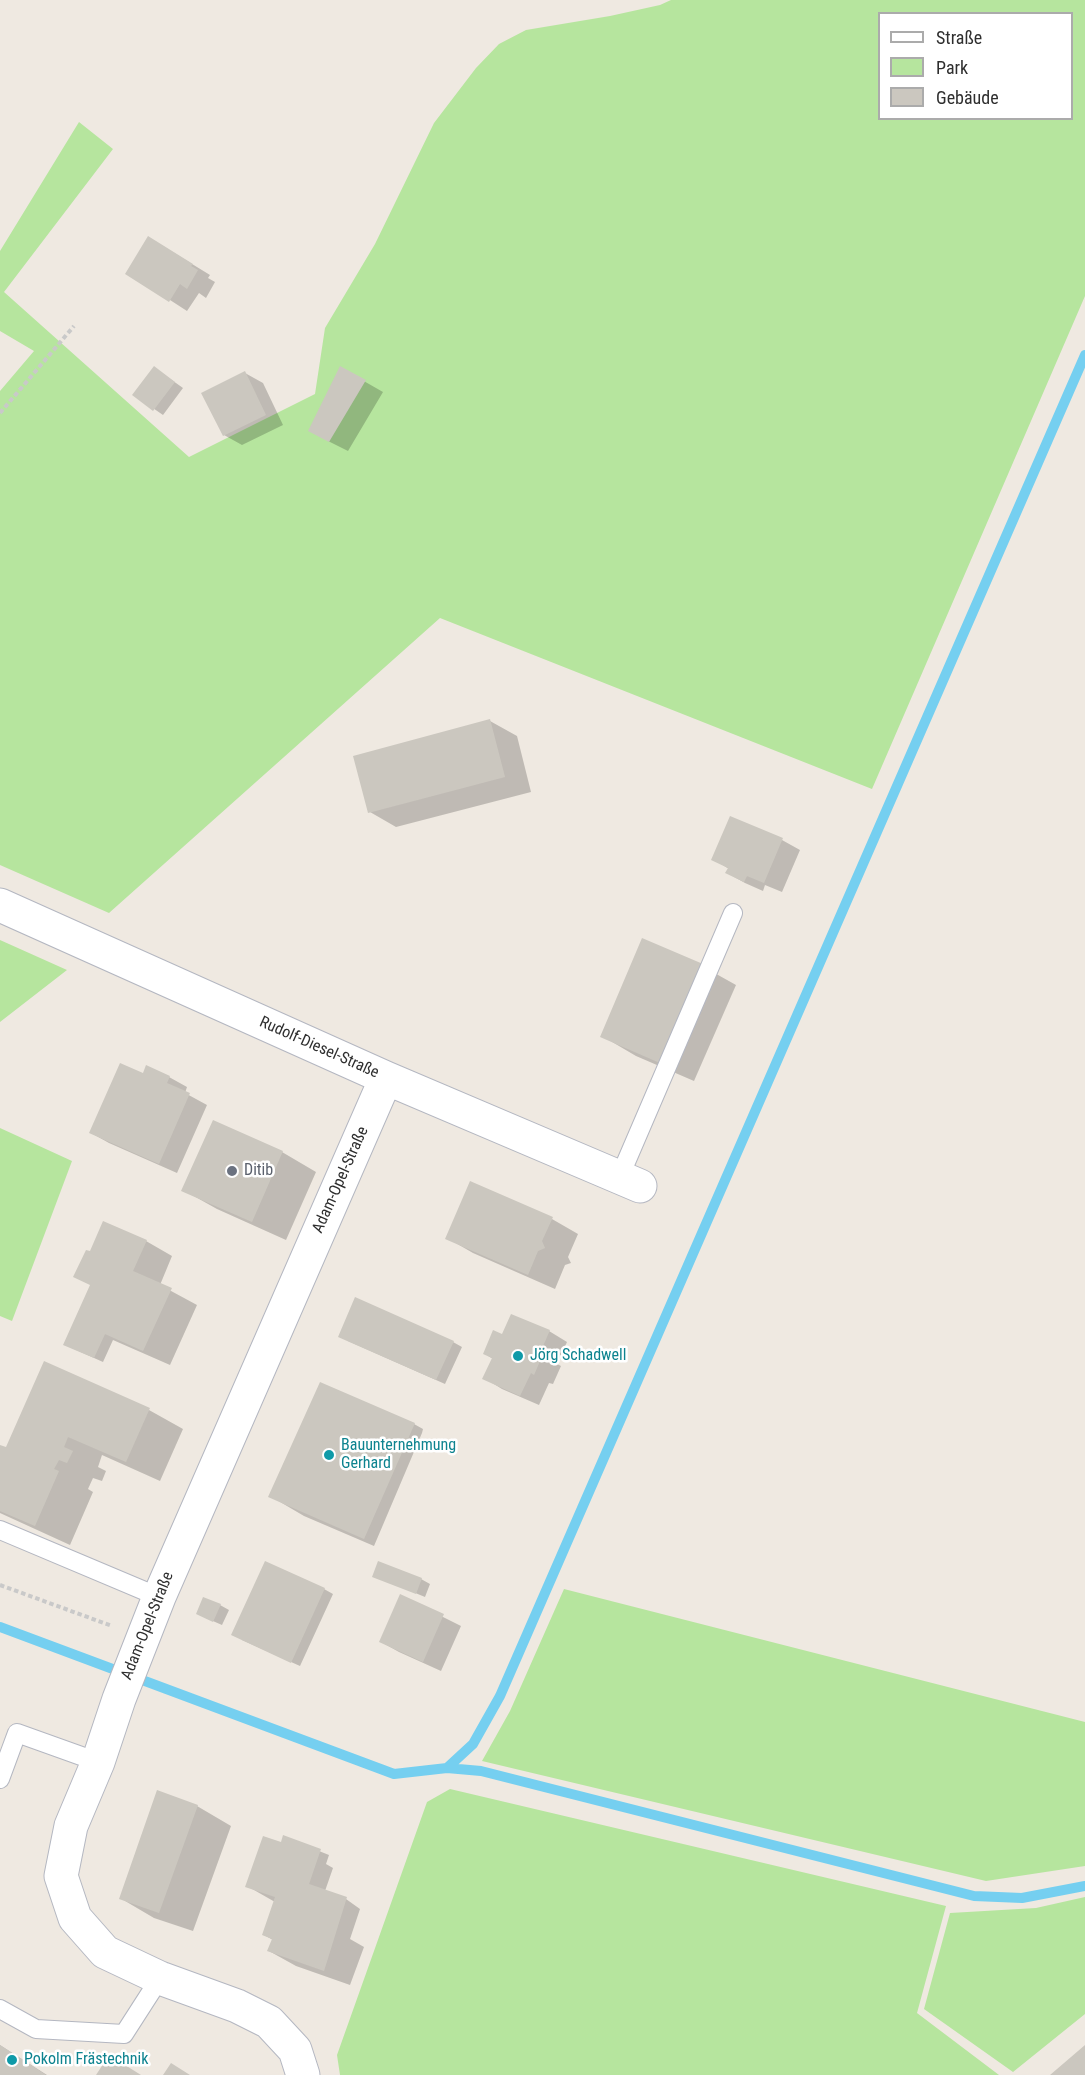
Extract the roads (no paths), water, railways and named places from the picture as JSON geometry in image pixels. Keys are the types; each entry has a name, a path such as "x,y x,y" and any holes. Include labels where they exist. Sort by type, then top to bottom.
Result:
{"street":[{"name":"Rudolf-Diesel-Straße","path":"0,905 386,1078 630,1181"},
{"name":"Adam-Opel-Straße","path":"303,2075 295,2050 269,2022 237,2006 160,1978 105,1952 75,1918 61,1876 71,1826 98,1762 119,1699 159,1597 386,1078"}],"lane":[{"path":"630,1181 733,913"},
{"path":"0,1530 159,1597"},
{"path":"0,1779 16,1732 98,1762"},
{"path":"0,2009 36,2029 124,2034 160,1978"}],"waterway":[{"path":"0,1627 394,1774 447,1768 473,1744 500,1696 1085,355"},
{"path":"447,1768 481,1771 974,1896 1022,1898 1085,1886"}],"place":[{"name":"Ditib","path":"232,1171"},
{"name":"Jörg Schadwell","path":"518,1356"},
{"name":"Bauunternehmung Gerhard","path":"329,1455"},
{"name":"Pokolm Frästechnik","path":"12,2060"}]}
